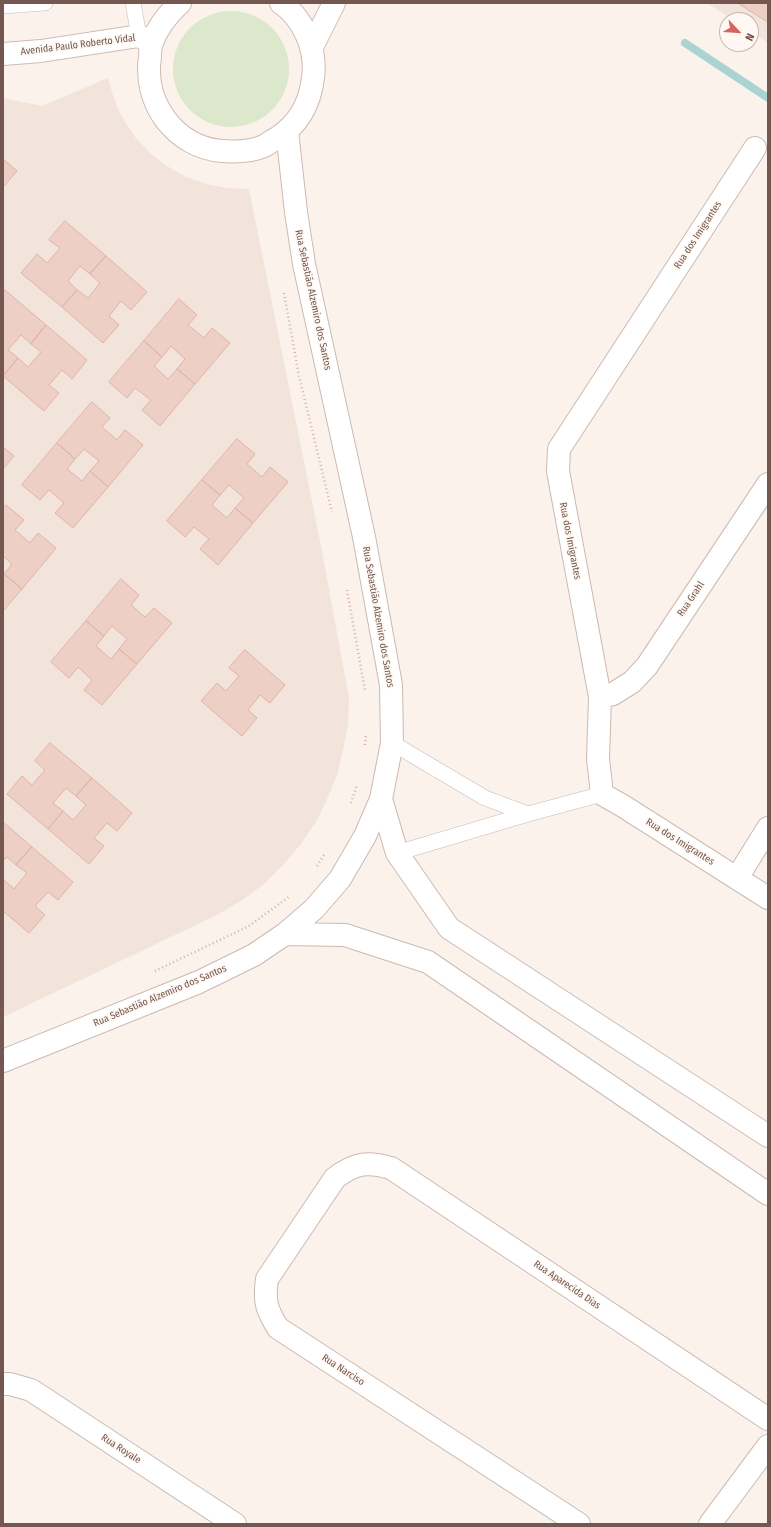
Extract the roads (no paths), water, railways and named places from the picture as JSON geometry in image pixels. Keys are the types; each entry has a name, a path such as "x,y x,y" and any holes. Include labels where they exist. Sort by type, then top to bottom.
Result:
{"street":[{"path":"180,3 145,40 152,97 165,121 186,139 210,150 237,152 264,146 287,131 301,114 311,93 314,70 312,47 303,26 288,8 281,3"},
{"path":"312,47 334,3"},
{"name":"Avenida Paulo Roberto Vidal","path":"3,54 145,40"},
{"name":"Rua Sebastião Alzemiro dos Santos","path":"3,1062 199,982 254,955 285,934 314,909 340,879 365,836 381,799 392,743 391,685 364,537 304,264 296,212 287,131"},
{"name":"Rua dos Imigrantes","path":"755,148 559,449 558,471 600,697 598,759 602,794 768,898"},
{"name":"Rua Grahl","path":"600,697 613,694 626,686 632,682 647,666 768,484"},
{"path":"381,799 397,853 449,928 768,1136"},
{"path":"737,878 768,828"},
{"path":"285,934 345,935 428,962 768,1194"},
{"name":"Rua Aparecida Dias","path":"361,1164 376,1164 391,1168 768,1419"},
{"name":"Rua Narciso","path":"361,1164 347,1169 335,1178 267,1279 265,1296 268,1313 278,1328 579,1524"},
{"name":"Rua Royale","path":"3,1384 10,1384 31,1390 235,1524"},
{"path":"710,1524 768,1446"}],"lane":[{"path":"3,6 45,3"},
{"path":"134,3 145,40"},
{"path":"392,743 486,798 528,814"},
{"path":"397,853 528,814 602,794"}],"waterway":[{"path":"685,43 768,98"}]}
